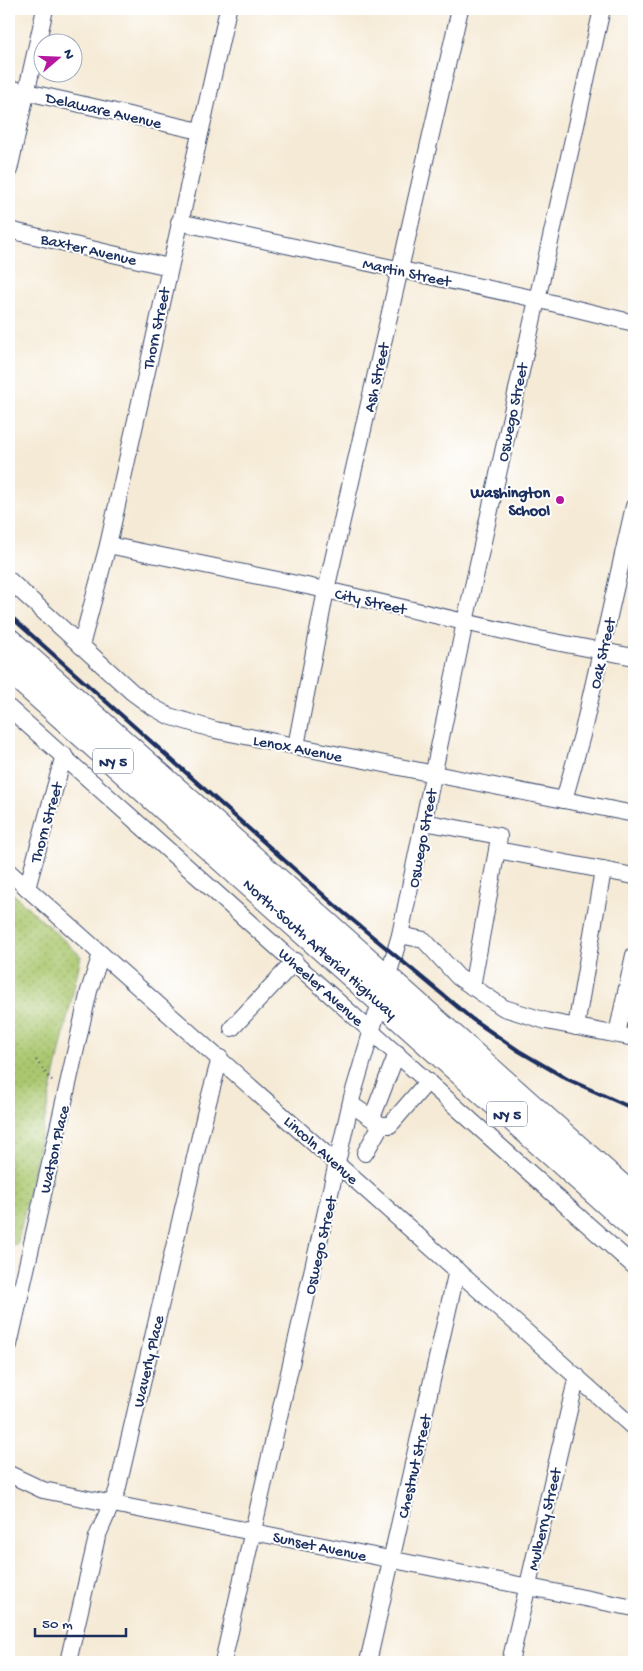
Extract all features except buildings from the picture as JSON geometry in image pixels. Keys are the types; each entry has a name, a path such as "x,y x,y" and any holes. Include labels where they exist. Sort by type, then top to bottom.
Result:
{"highway":[{"name":"North-South Arterial Highway","path":"9,641 383,989 634,1227"},
{"name":"North-South Arterial Highway","path":"9,668 383,989 634,1198"}],"street":[{"path":"9,170 45,9"},
{"name":"Thorn Street","path":"82,646 108,545 228,9"},
{"name":"Ash Street","path":"296,746 326,590 460,9"},
{"name":"Oswego Street","path":"224,1662 351,1104 371,1029 400,935 464,622 602,9"},
{"name":"Delaware Avenue","path":"9,88 200,131"},
{"name":"Martin Street","path":"179,222 536,299 634,323"},
{"name":"Baxter Avenue","path":"9,230 169,267"},
{"name":"Oak Street","path":"564,800 602,651 634,506"},
{"name":"City Street","path":"108,545 326,590 534,638 634,657"},
{"name":"Lenox Avenue","path":"9,580 132,692 169,716 215,730 634,814"},
{"name":"Wheeler Avenue","path":"9,708 295,961 634,1266"},
{"name":"Thorn Street","path":"27,888 64,755"},
{"path":"424,822 499,836 472,987"},
{"path":"496,850 634,876"},
{"path":"576,1027 603,870"},
{"name":"Lincoln Avenue","path":"9,872 634,1428"},
{"path":"400,935 424,940 458,977 504,1008 524,1015 634,1038"},
{"name":"Watson Place","path":"9,1345 89,991 101,954"},
{"path":"617,1034 634,955"},
{"path":"232,1028 295,961"},
{"path":"364,1153 397,1053"},
{"name":"Waverly Place","path":"68,1662 97,1537 118,1490 207,1106 220,1058"},
{"path":"351,1104 376,1121 390,1126 428,1081"},
{"name":"Chestnut Street","path":"368,1662 457,1270"},
{"name":"Mulberry Street","path":"510,1662 577,1376"},
{"name":"Sunset Avenue","path":"9,1474 43,1490 634,1608"}],"path":[{"path":"36,1060 50,1079 68,1084"}],"green space":[{"path":"9,890 81,956 17,1245 9,1243"}],"railway":[{"path":"9,615 338,908 472,1019 519,1051 567,1079 634,1109"}],"place":[{"name":"Washington School","path":"560,500"}]}
